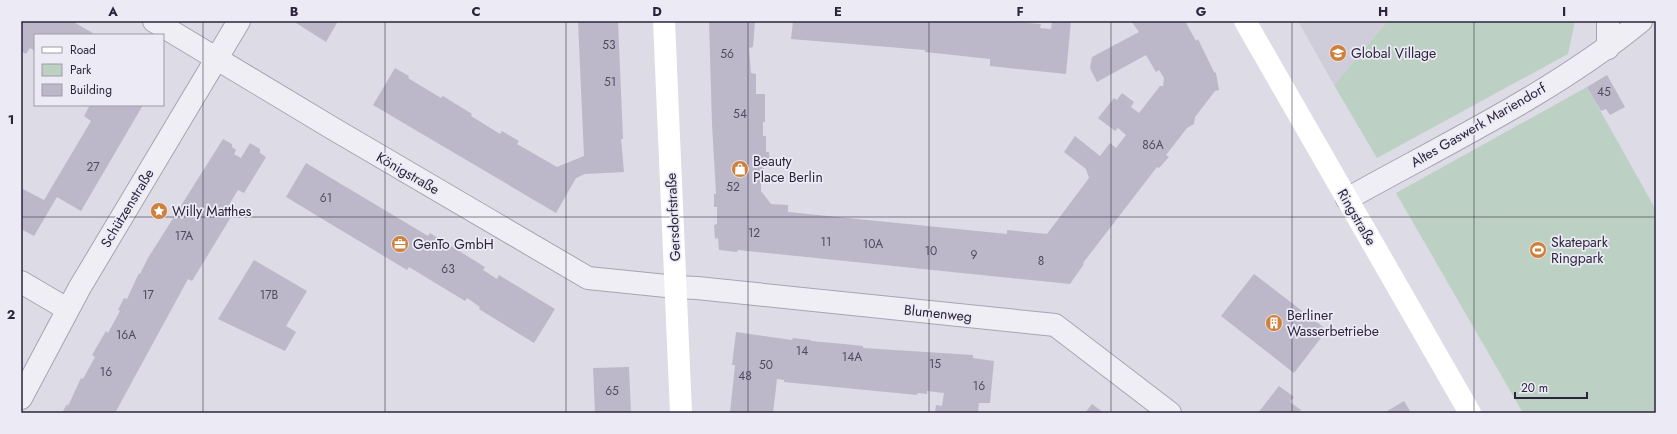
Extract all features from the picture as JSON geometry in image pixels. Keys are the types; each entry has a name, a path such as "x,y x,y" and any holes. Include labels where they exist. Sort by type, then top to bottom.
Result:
{"main road":[{"name":"Gersdorfstraße","path":"664,21 682,413"},
{"name":"Ringstraße","path":"1245,21 1470,413"}],"street":[{"name":"Königstraße","path":"154,21 338,132 588,278 676,287"},
{"name":"Schützenstraße","path":"21,398 67,309 239,21"},
{"path":"1608,21 1608,48"},
{"name":"Altes Gaswerk Mariendorf","path":"1347,199 1537,93 1608,48 1641,21"},
{"path":"21,282 67,309"},
{"name":"Blumenweg","path":"676,287 1055,325 1170,413"}],"shaded area":[{"name":"Global Village","path":"1298,21 1388,21 1334,85"}],"green space":[{"path":"1388,21 1575,21 1568,54 1377,158 1334,85"},
{"path":"1587,87 1656,210 1656,413 1523,413 1396,193"}],"building":[{"path":"21,21 72,21 94,34 34,34 34,50 30,48 26,54 21,51"},
{"path":"293,21 338,21 326,42"},
{"path":"578,21 618,21 623,139 621,139 624,172 585,174 576,178 556,213 373,105 395,68 409,76 408,78 441,98 443,96 472,114 471,116 500,134 502,131 519,141 517,144 557,167 584,156"},
{"path":"709,21 755,21 753,47 749,48 751,73 756,74 756,94 765,94 765,122 763,122 763,136 766,136 766,152 769,152 770,167 765,167 761,173 761,191 771,204 788,205 788,212 1007,234 1007,230 1047,234 1089,178 1086,169 1064,152 1075,136 1100,156 1110,143 1116,148 1126,135 1118,128 1115,131 1098,118 1114,98 1117,100 1122,93 1134,102 1131,107 1139,113 1160,86 1163,86 1164,78 1159,70 1156,72 1146,55 1097,82 1090,68 1092,57 1139,32 1131,21 1185,21 1196,41 1198,39 1214,72 1216,73 1219,90 1215,91 1195,117 1194,124 1187,128 1166,155 1169,157 1159,168 1157,167 1083,263 1084,264 1070,284 738,250 737,252 719,250 718,238 715,239 714,225 717,224 717,207 714,207 714,194 716,194"},
{"path":"793,21 1001,21 1041,24 1040,28 1051,29 1052,21 1071,21 1066,74 990,66 990,59 925,52 925,50 791,39"},
{"path":"1607,75 1625,107 1610,115 1606,109 1601,111 1587,87"},
{"path":"89,106 142,106 81,211 57,197 34,236 21,229 21,188 44,200 91,121 84,116"},
{"path":"223,139 232,144 232,147 236,150 234,154 241,158 250,143 260,149 260,153 266,157 244,193 238,190 224,213 231,217 192,281 188,279 115,413 62,413 67,404 68,406 81,378 83,379 95,357 92,355 106,331 108,333 120,311 118,310 124,298 127,299 148,258"},
{"path":"306,163 428,236 430,233 485,267 483,270 497,279 499,275 555,309 534,343 479,309 480,307 467,298 465,301 409,267 407,270 286,197"},
{"path":"254,260 307,291 286,326 296,332 285,351 218,319"},
{"name":"Berliner Wasserbetriebe","path":"1254,274 1327,330 1294,373 1221,316"},
{"path":"736,332 792,340 793,338 863,346 863,348 973,355 973,358 994,361 990,403 979,403 978,413 935,413 936,405 942,406 944,393 927,391 927,394 918,393 917,395 784,382 784,380 777,379 773,413 730,413 735,365 732,365"},
{"path":"629,367 631,413 595,413 593,368"},
{"path":"1279,386 1294,397 1290,402 1301,410 1299,413 1258,413"},
{"path":"1404,401 1411,413 1384,413"},
{"path":"1092,404 1104,413 1085,413"}],"place":[{"name":"Global Village","path":"1338,53"},
{"name":"Beauty Place Berlin","path":"740,169"},
{"name":"Willy Matthes","path":"159,211"},
{"name":"GenTo GmbH","path":"400,244"},
{"name":"Skatepark Ringpark","path":"1538,250"},
{"name":"Berliner Wasserbetriebe","path":"1274,323"}]}
